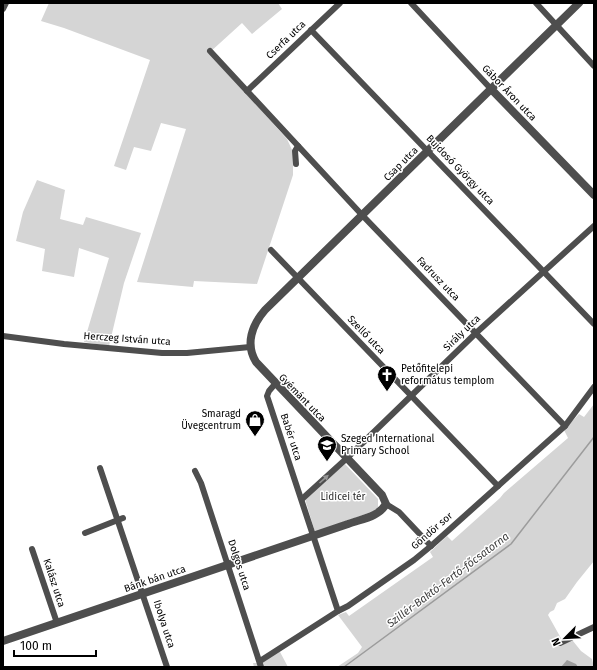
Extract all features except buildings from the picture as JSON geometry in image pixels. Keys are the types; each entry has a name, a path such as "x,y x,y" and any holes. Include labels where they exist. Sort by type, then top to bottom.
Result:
{"street":[{"path":"3,9 6,3"},
{"name":"Cserfa utca","path":"247,91 340,3"},
{"name":"Gábor Áron utca","path":"412,3 594,195"},
{"path":"536,3 594,66"},
{"name":"Csap utca","path":"250,347 252,329 258,318 579,3"},
{"name":"Bujdosó György utca","path":"311,30 594,324"},
{"name":"Fadrusz utca","path":"210,51 363,216 565,426"},
{"path":"296,164 295,151 298,146"},
{"name":"Sirály utca","path":"346,458 476,333 594,226"},
{"name":"Szellő utca","path":"271,250 498,486"},
{"name":"Herczeg István utca","path":"3,336 64,344 162,353 187,354 250,347"},
{"name":"Gyémánt utca","path":"250,347 252,357 275,384 346,458"},
{"name":"Babér utca","path":"275,384 268,391 268,396 302,499"},
{"name":"Göndör sor","path":"261,664 338,611 348,606 414,560 431,546 565,426 594,387"},
{"path":"338,611 302,499 346,458 382,495 386,504 398,512 431,546"},
{"name":"Ibolya utca","path":"100,468 120,519 167,667"},
{"name":"Dolgos utca","path":"195,470 201,483 261,664"},
{"path":"313,535 376,514 383,510 386,504"},
{"path":"85,533 120,519"},
{"name":"Bánk bán utca","path":"3,640 313,535"},
{"name":"Kalász utca","path":"32,549 56,622"},
{"path":"560,644 594,627"}],"green space":[{"path":"49,3 278,3 282,9 252,34 242,23 209,53 287,139 293,152 293,175 257,284 194,281 193,287 137,282 186,129 161,123 151,151 134,147 126,170 114,166 150,60 41,21"},
{"path":"37,180 65,190 60,219 83,225 86,217 141,233 124,283 109,346 84,342 109,258 79,248 74,277 42,271 45,249 16,241 23,212"},
{"path":"594,404 594,561 565,599 557,603 554,610 548,615 562,640 569,636 581,651 592,659 594,667 337,667 358,653 362,647 338,615 346,612 349,616 433,557 430,552 447,536 452,541 504,493 568,438 564,430 579,414 584,417"},
{"name":"Lidicei tér","path":"345,464 378,499 378,507 374,511 315,532 305,499"},
{"path":"280,650 288,667 254,667 253,663 259,663"}],"shaded area":[{"path":"567,660 576,664 578,667 561,667"}],"waterway":[{"name":"Szillér-Baktó-Fertő-főcsatorna","path":"344,667 511,544 594,437"}],"place":[{"name":"Petőfitelepi református templom","path":"387,392"},
{"name":"Smaragd Üvegcentrum","path":"255,437"},
{"name":"Szeged International Primary School","path":"327,462"}]}
